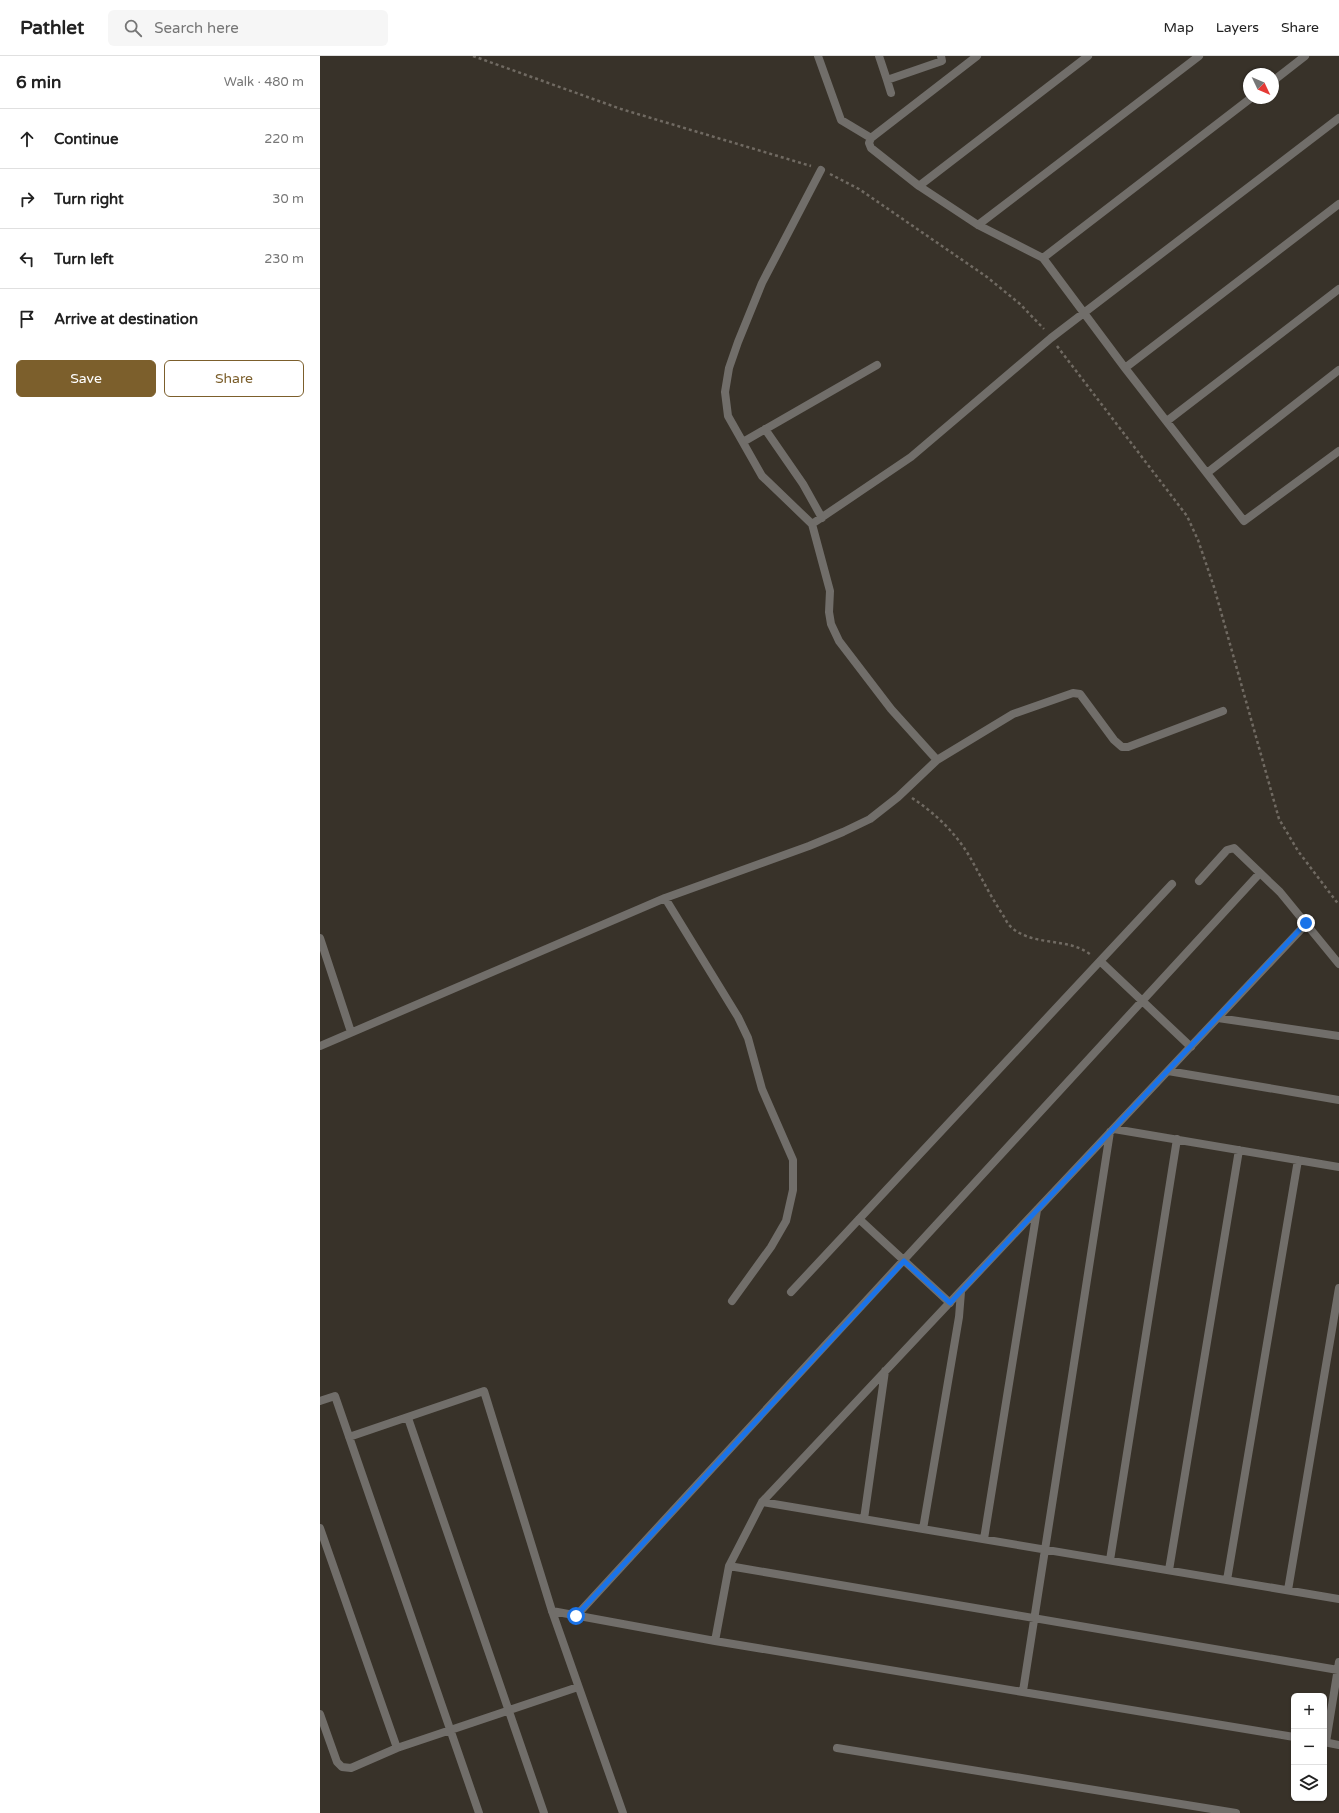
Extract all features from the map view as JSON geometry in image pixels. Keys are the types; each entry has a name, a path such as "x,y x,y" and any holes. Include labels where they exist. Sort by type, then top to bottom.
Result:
{"street":[{"path":"818,56 841,120 871,138"},
{"path":"879,56 891,93"},
{"path":"886,80 942,61 941,56"},
{"path":"977,56 871,138 869,143 870,148 919,186 978,225 1043,258 1125,368 1244,521 1339,451"},
{"path":"919,186 1088,56"},
{"path":"978,225 1198,56"},
{"path":"1279,76 1305,56"},
{"path":"1043,258 1243,104"},
{"path":"812,524 911,457 1051,338 1085,314 1339,118"},
{"path":"821,170 762,283 738,342 729,368 725,392 728,416 762,476 812,524 830,591 829,612 831,624 839,641 891,709 936,760"},
{"path":"1125,368 1339,204"},
{"path":"1166,421 1339,289"},
{"path":"743,442 877,365"},
{"path":"1207,473 1339,370"},
{"path":"765,429 802,484 822,518"},
{"path":"320,1046 665,898 810,846 870,819 903,792 936,760 1013,714 1073,693 1083,696 1114,740 1122,747 1128,747 1222,711"},
{"path":"1199,881 1230,848 1234,848 1260,873 1306,923 1339,964"},
{"path":"576,1616 1260,873"},
{"path":"791,1292 1172,884"},
{"path":"665,898 738,1017 748,1038 762,1090 793,1160 793,1190 786,1221 772,1247 732,1301"},
{"path":"715,1641 729,1566 762,1502 961,1292 1306,923"},
{"path":"320,938 351,1032"},
{"path":"1100,961 1191,1047"},
{"path":"1218,1018 1339,1036"},
{"path":"1168,1071 1339,1100"},
{"path":"1112,1130 1339,1167"},
{"path":"1023,1691 1112,1130"},
{"path":"1110,1560 1177,1140"},
{"path":"1169,1570 1239,1150"},
{"path":"1227,1580 1298,1160"},
{"path":"984,1539 1037,1210"},
{"path":"859,1219 950,1303"},
{"path":"1288,1590 1339,1288"},
{"path":"923,1529 959,1317 961,1292"},
{"path":"864,1519 885,1371"},
{"path":"349,1437 408,1418 484,1390 552,1611 623,1813"},
{"path":"320,1401 335,1396 479,1813"},
{"path":"408,1418 544,1813"},
{"path":"762,1502 1339,1599"},
{"path":"320,1528 397,1748"},
{"path":"729,1566 1034,1619 1338,1666 1327,1730"},
{"path":"552,1611 715,1641 1291,1736"},
{"path":"320,1714 337,1762 342,1767 350,1768 397,1748 508,1709 578,1687"},
{"path":"1327,1742 1339,1744"},
{"path":"837,1748 1236,1813"}],"path":[{"path":"903,792 921,804 949,829 962,845 989,894 1009,925 1023,934 1040,941 1069,945 1089,953 1100,961"}],"route":[{"path":"576,1616 904,1261 950,1303 1306,923"}]}
